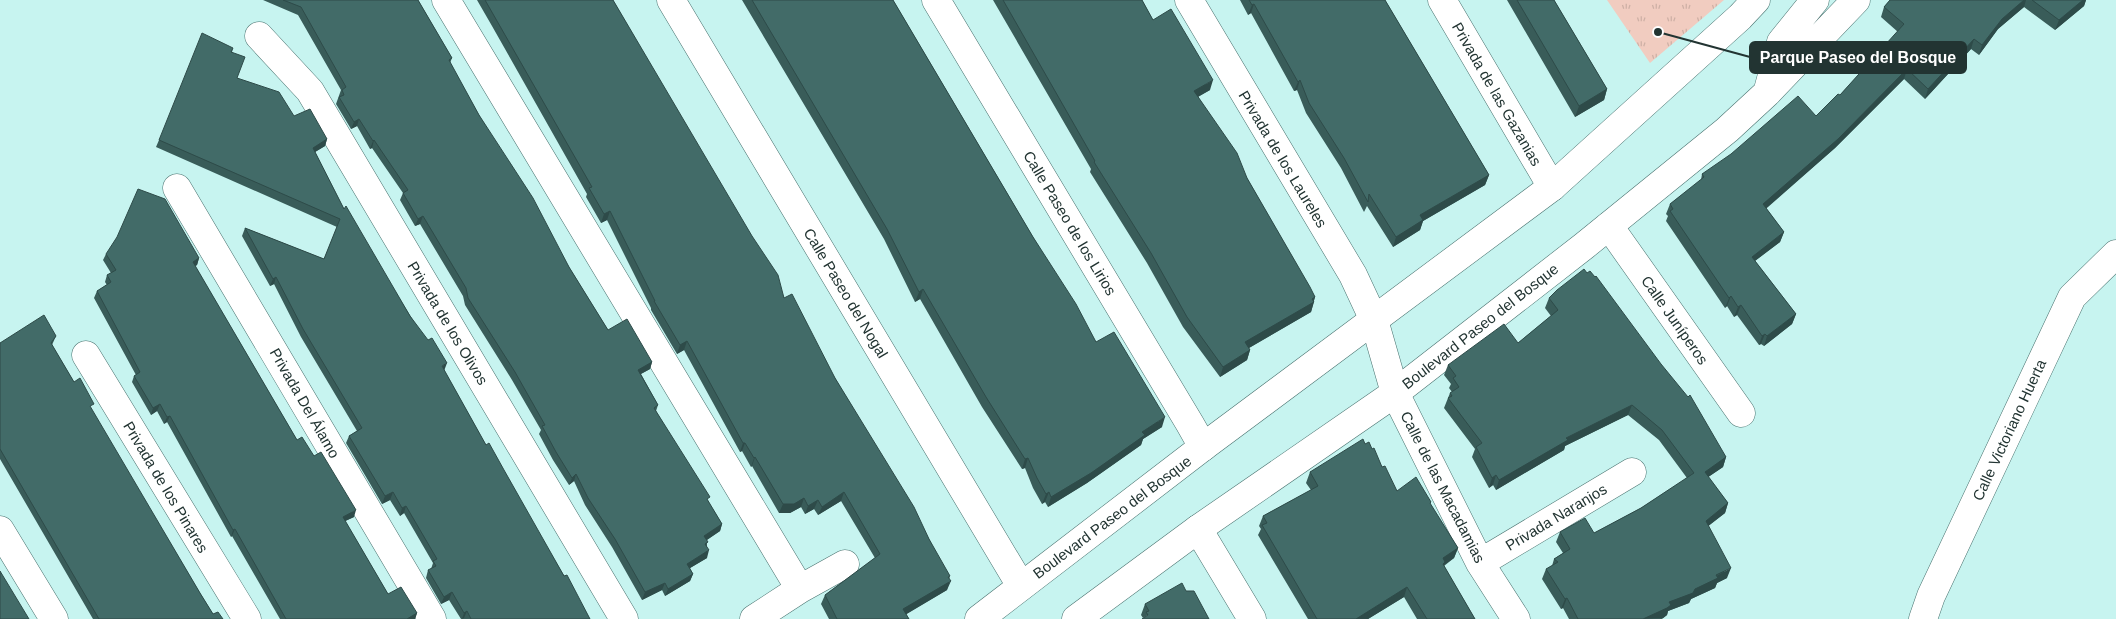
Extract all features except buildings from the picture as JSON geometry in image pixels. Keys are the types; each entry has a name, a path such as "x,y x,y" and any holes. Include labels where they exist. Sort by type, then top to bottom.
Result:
{"street":[{"path":"446,0 800,589"},
{"name":"Calle Paseo del Nogal","path":"671,0 1021,586"},
{"name":"Calle Paseo de los Lirios","path":"936,0 1202,447"},
{"name":"Privada de los Laureles","path":"1189,0 1353,275 1374,320"},
{"name":"Privada de las Gazanias","path":"1442,0 1552,187"},
{"name":"Boulevard Paseo del Bosque","path":"979,619 1202,447 1552,187 1740,17 1756,0"},
{"path":"1767,93 1781,42 1815,0"},
{"name":"Boulevard Paseo del Bosque","path":"1076,619 1198,529 1395,393 1609,226 1727,130 1767,93 1856,0"},
{"name":"Privada de los Olivos","path":"259,36 310,91 624,619"},
{"name":"Privada Del Álamo","path":"177,188 432,619"},
{"name":"Calle Juníperos","path":"1609,226 1741,413"},
{"name":"Calle Victoriano Huerta","path":"1924,619 1931,596 2072,297 2116,254"},
{"name":"Calle de las Macadamias","path":"1374,320 1395,393 1480,562 1516,619"},
{"name":"Privada de los Pinares","path":"86,355 247,619"},
{"name":"Privada Naranjos","path":"1480,562 1632,472"},
{"path":"1198,529 1252,619"},
{"path":"0,530 54,619"},
{"path":"754,619 800,589 845,564"}],"green space":[{"path":"1607,0 1724,0 1650,63"}],"place":[{"name":"Parque Paseo del Bosque","path":"1658,32"}]}
